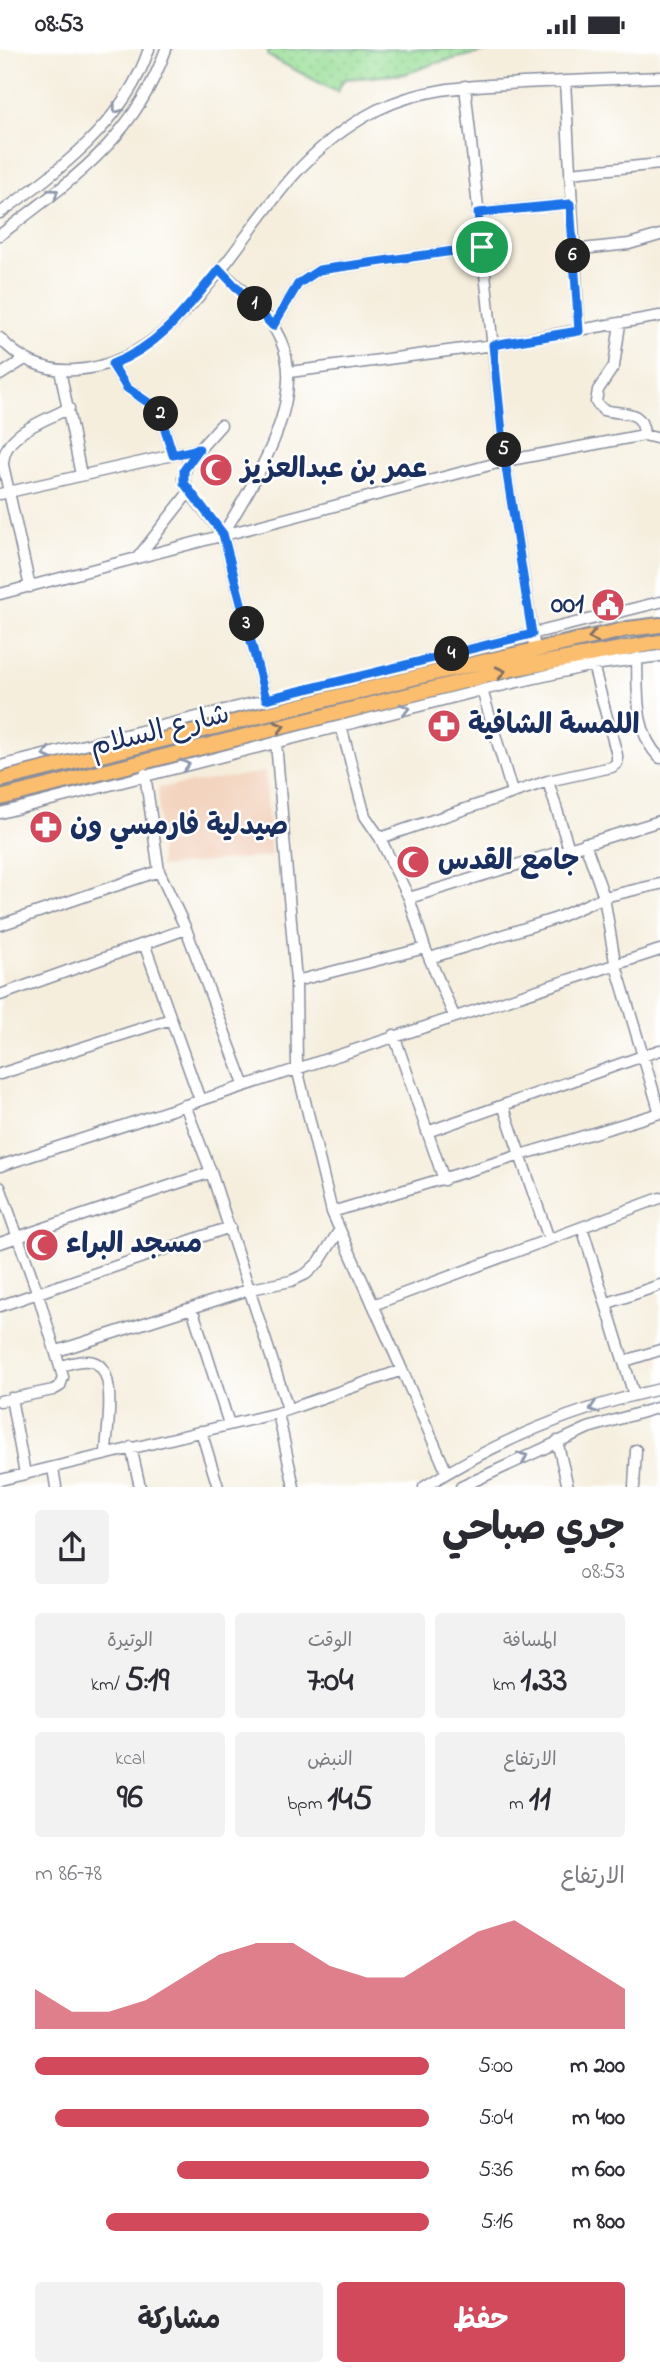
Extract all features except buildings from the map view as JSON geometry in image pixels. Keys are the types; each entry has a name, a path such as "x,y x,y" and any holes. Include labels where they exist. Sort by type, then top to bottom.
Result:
{"highway":[{"name":"شارع السلام","path":"0,780 535,650 660,625"},
{"name":"شارع السلام","path":"0,798 516,668 660,642"}],"street":[{"path":"0,213 49,178 93,138 127,96 149,49"},
{"path":"0,235 85,170 117,138 145,99 166,49"},
{"path":"0,338 25,359 60,370 112,364 138,353 158,338 219,269 293,176 332,138 375,111 404,97 465,86 660,77"},
{"path":"565,81 572,250 579,331"},
{"path":"465,86 505,461 535,650"},
{"path":"570,173 660,164"},
{"path":"478,213 570,204"},
{"path":"572,250 629,244 660,235"},
{"path":"273,326 298,284 319,270 482,247"},
{"path":"219,269 273,326 282,342 290,372 275,439 258,476 223,534"},
{"path":"290,372 493,345 660,316"},
{"path":"620,324 614,366 598,390 596,402 603,410 632,413 641,422 644,435"},
{"path":"0,375 25,359"},
{"path":"112,364 127,388 159,410 173,455"},
{"path":"60,370 81,475"},
{"path":"30,587 4,493 3,465 9,443 69,408"},
{"path":"221,425 184,470 184,483 188,492 223,534 266,699"},
{"path":"0,594 505,461 644,435 660,439"},
{"path":"4,493 199,449"},
{"path":"138,557 188,492"},
{"path":"0,765 660,602"},
{"path":"0,813 482,690 593,665 660,656"},
{"path":"637,658 640,721 650,747 660,758"},
{"path":"380,838 512,792 612,767 617,762 593,665"},
{"path":"482,690 512,792"},
{"path":"341,726 365,816 380,838 409,898 427,953 454,1016"},
{"path":"276,742 296,981 297,1068 339,1231 447,1473"},
{"path":"145,774 159,871 186,929 244,1084"},
{"path":"548,781 569,849"},
{"path":"409,898 660,821"},
{"path":"332,1212 660,1113 615,962 604,897 585,843"},
{"path":"0,925 159,871"},
{"path":"296,981 427,953 557,918 604,897 660,884"},
{"path":"1,992 145,946 186,929"},
{"path":"145,946 200,1100"},
{"path":"0,1166 615,962 660,950"},
{"path":"0,1074 171,1019"},
{"path":"394,1035 444,1179"},
{"path":"426,1132 660,1050"},
{"path":"185,1105 251,1289 283,1411 293,1487"},
{"path":"503,1105 549,1239"},
{"path":"0,1243 211,1172"},
{"path":"0,1187 61,1366 60,1386 5,1400 25,1474"},
{"path":"373,1305 660,1198"},
{"path":"0,1306 230,1227"},
{"path":"582,1227 608,1303 634,1395"},
{"path":"57,1351 251,1289 291,1281 306,1274 319,1262 339,1231"},
{"path":"608,1303 660,1285"},
{"path":"192,1308 229,1424"},
{"path":"625,1361 660,1350"},
{"path":"61,1366 87,1361 98,1364 105,1371 110,1391 106,1454"},
{"path":"0,1480 283,1411 402,1370"},
{"path":"424,1487 447,1473 561,1419 660,1389"},
{"path":"461,1487 588,1428 660,1407"},
{"path":"201,1431 218,1487"},
{"path":"557,1441 568,1487"},
{"path":"131,1447 140,1487"},
{"path":"634,1487 636,1450"},
{"path":"52,1468 57,1487"}],"shaded area":[{"path":"265,772 271,856 160,867 158,788"}],"green space":[{"path":"268,49 496,49 436,63 405,74 344,79 337,92 268,56"}],"place":[{"name":"عمر بن عبدالعزيز","path":"216,470"},
{"name":"001","path":"608,605"},
{"name":"اللمسة الشافية","path":"444,726"},
{"name":"صيدلية فارمسي ون","path":"46,827"},
{"name":"جامع القدس","path":"413,862"},
{"name":"مسجد البراء","path":"42,1245"}],"route":[{"path":"570,204 579,331 493,345 505,461 532,634 266,699 223,534 217,523 188,492 184,483 184,470 199,449 173,455 159,410 127,388 112,364 149,346 178,319 219,269 249,297 273,326 298,284 319,270 482,247 478,213 570,204"}]}
